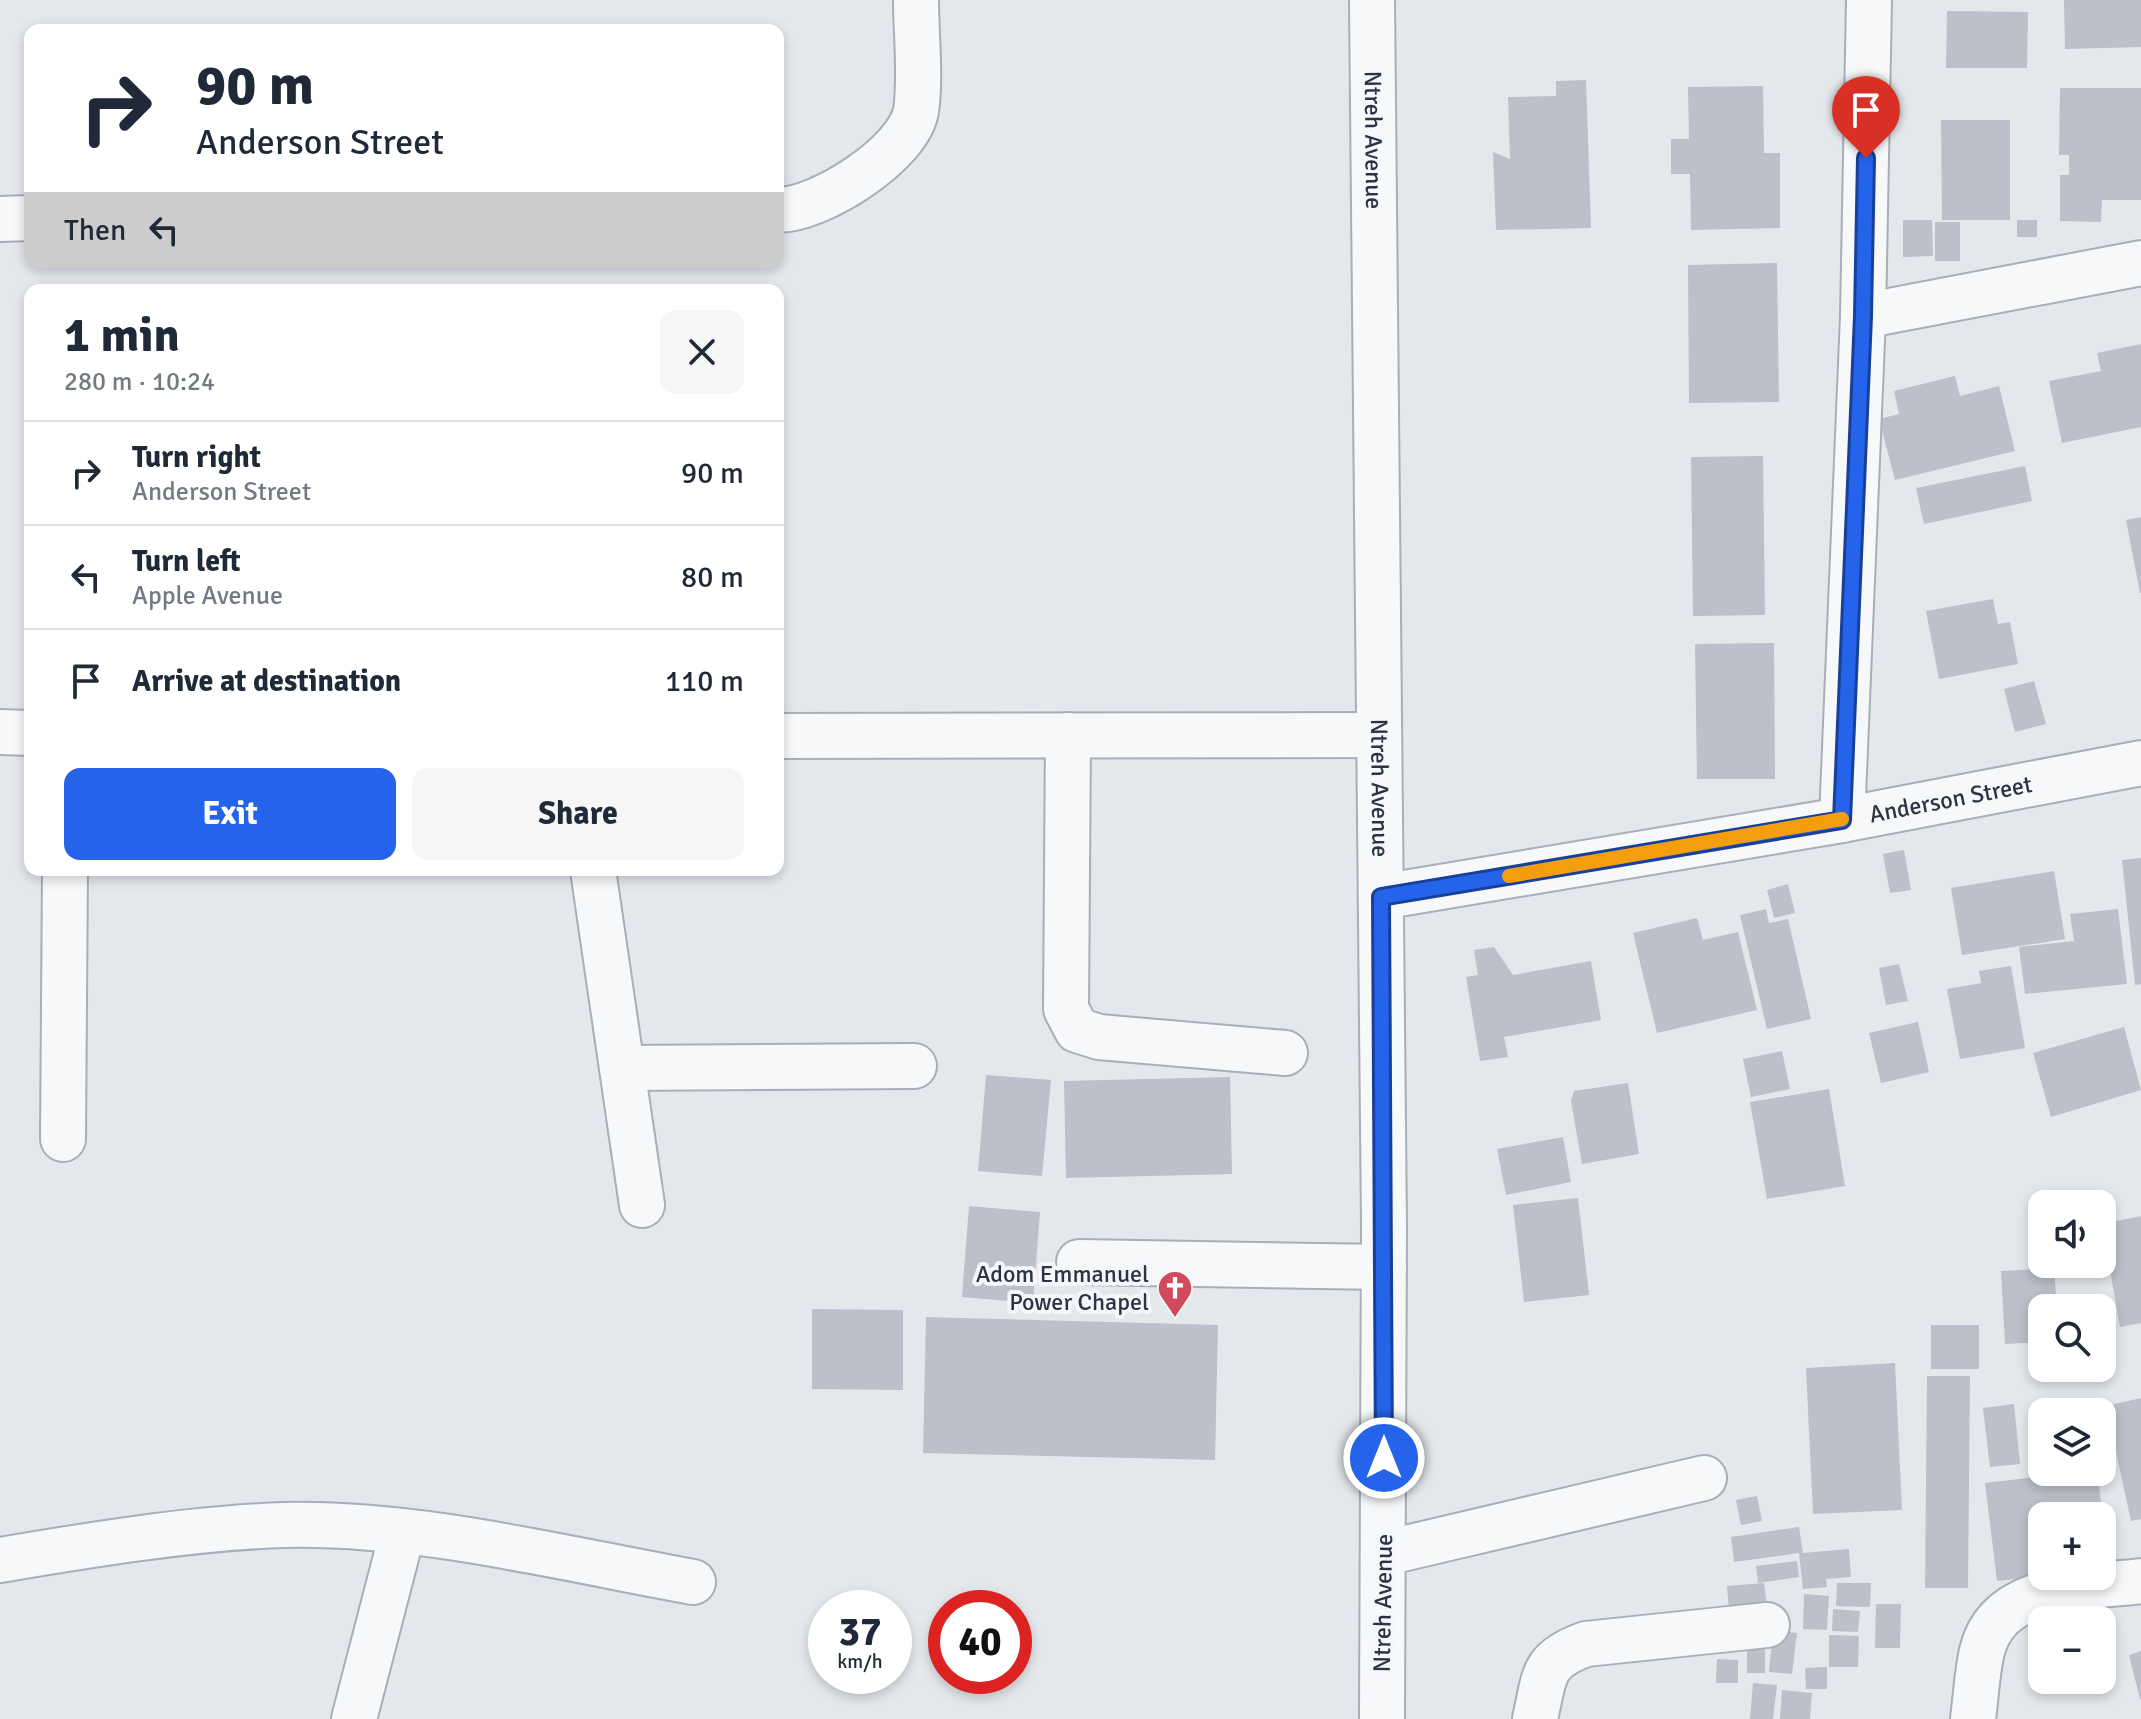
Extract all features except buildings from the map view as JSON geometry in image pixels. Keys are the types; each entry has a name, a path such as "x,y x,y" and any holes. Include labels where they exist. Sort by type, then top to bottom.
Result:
{"street":[{"path":"784,208 847,185 890,155 916,113 916,0"},
{"name":"Ntreh Avenue","path":"1372,0 1384,1267 1382,1719"},
{"path":"1842,820 1863,316 1869,0"},
{"path":"0,219 24,218"},
{"path":"1863,316 2141,263"},
{"path":"0,732 24,733"},
{"path":"1068,735 1066,1009 1077,1030 1099,1037 1285,1053"},
{"path":"784,736 1378,735"},
{"name":"Anderson Street","path":"1381,897 1842,820 2141,763"},
{"path":"63,1139 65,876"},
{"path":"594,876 642,1205"},
{"path":"622,1068 914,1066"},
{"path":"1079,1262 1384,1267"},
{"path":"1385,1553 1704,1478"},
{"path":"0,1560 284,1525 491,1545 693,1582"},
{"path":"354,1719 402,1534"},
{"path":"1973,1719 1982,1649 1996,1618 2033,1595 2141,1581"},
{"path":"1535,1719 1545,1674 1558,1654 1586,1644 1767,1625"}],"slow traffic":[{"path":"1509,876 1842,819"}],"place":[{"name":"Adom Emmanuel Power Chapel","path":"1175,1319"}],"route":[{"path":"1384,1458 1381,897 1842,820 1863,316 1866,158"}]}
